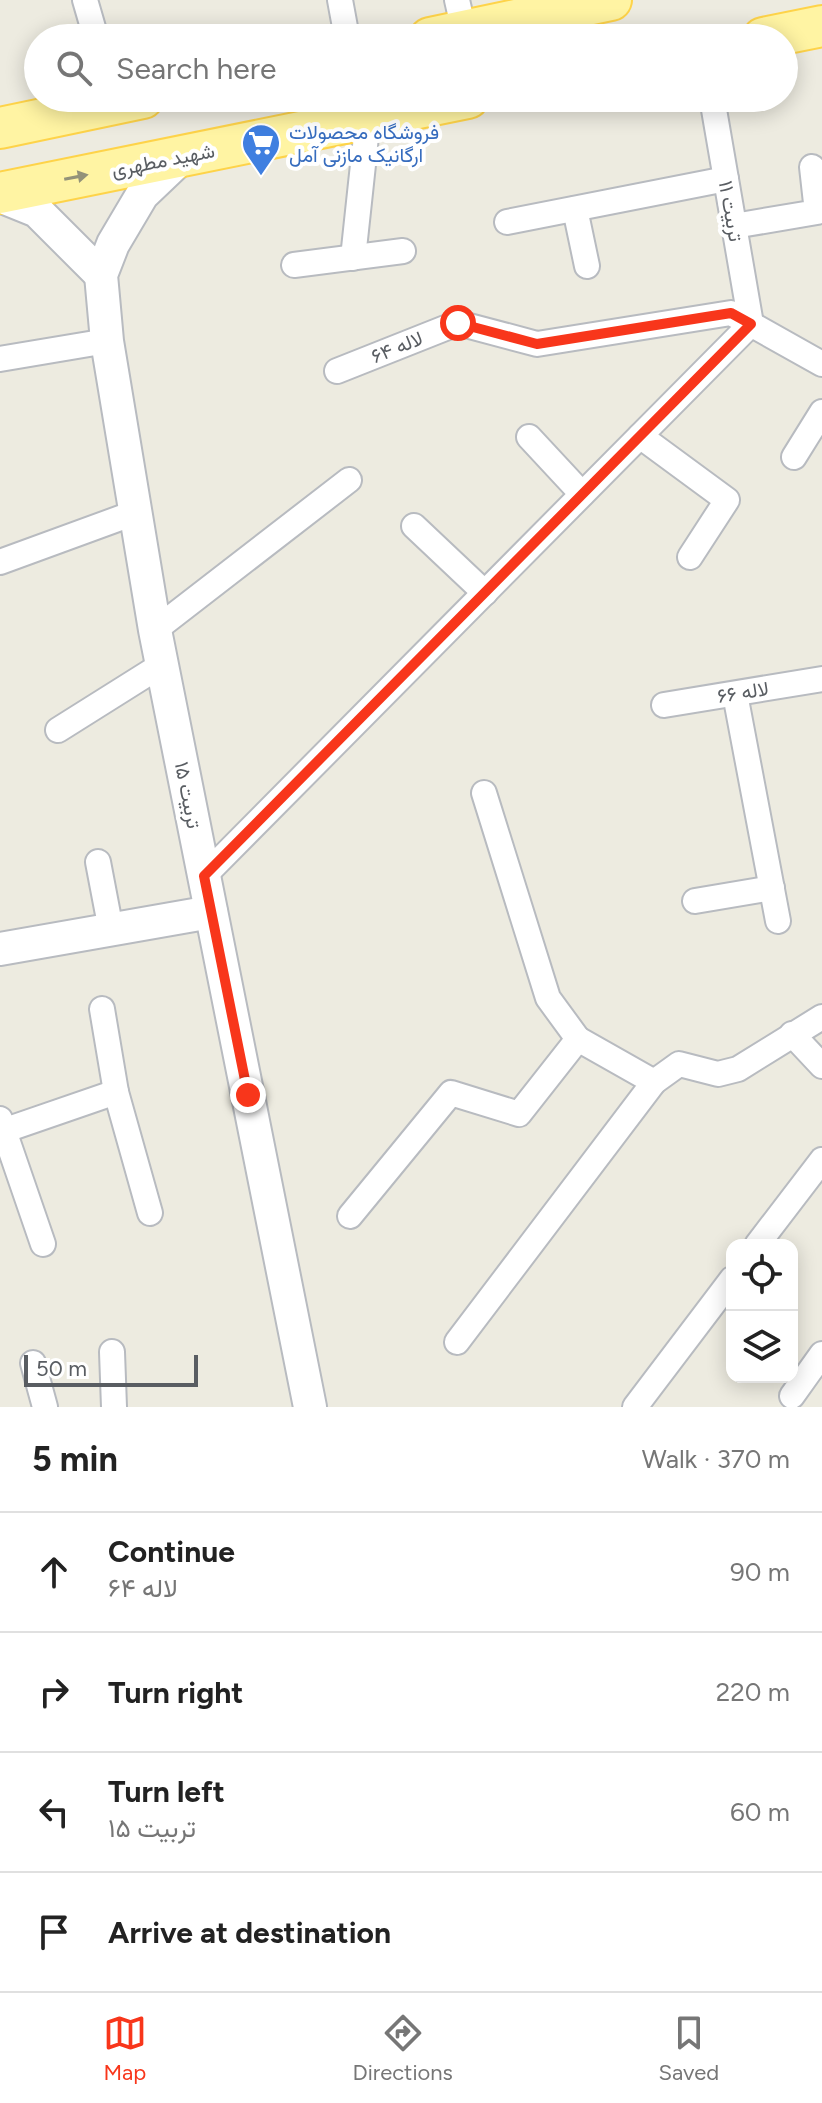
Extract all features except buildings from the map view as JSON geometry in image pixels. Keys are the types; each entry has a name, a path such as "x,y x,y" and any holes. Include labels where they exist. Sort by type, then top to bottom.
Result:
{"main road":[{"path":"451,23 611,0"},
{"path":"798,31 822,26"},
{"path":"0,128 70,112"},
{"name":"شهید مطهری","path":"0,194 398,112"}],"street":[{"path":"85,0 92,24"},
{"path":"340,0 344,24"},
{"name":"تربیت ۱۱","path":"714,112 751,324"},
{"path":"353,258 368,118"},
{"name":"تربیت ۱۵","path":"183,156 142,195 119,232 101,275 107,341 155,630 310,1407"},
{"path":"734,226 817,212 812,167"},
{"path":"507,222 726,179"},
{"path":"0,194 37,211 101,275"},
{"path":"575,209 587,266"},
{"path":"294,265 403,251"},
{"name":"لاله ۶۴","path":"337,371 458,323 537,344 731,313 822,364"},
{"path":"204,876 751,324"},
{"path":"0,359 107,341"},
{"path":"794,457 822,412"},
{"path":"640,436 727,500 690,557"},
{"path":"529,437 582,494"},
{"path":"155,630 349,480"},
{"path":"0,562 134,513"},
{"path":"414,526 485,593"},
{"path":"58,730 163,664"},
{"name":"لاله ۶۶","path":"664,705 822,679"},
{"path":"735,694 778,921"},
{"path":"484,793 548,998 578,1039 654,1082"},
{"path":"98,862 111,930"},
{"path":"695,901 772,888"},
{"path":"0,949 211,912"},
{"path":"102,1009 116,1092 150,1213"},
{"path":"457,1342 654,1082 679,1064 718,1074 738,1069 822,1017"},
{"path":"792,1034 822,1066"},
{"path":"350,1216 451,1093 519,1114 578,1039"},
{"path":"43,1244 1,1127 116,1092"},
{"path":"762,1239 822,1160"},
{"path":"635,1407 726,1287"},
{"path":"112,1352 114,1407"},
{"path":"792,1396 822,1354"},
{"path":"33,1363 45,1407"}],"place":[{"name":"فروشگاه محصولات ارگانیک مازنی آمل","path":"261,177"}],"route":[{"path":"248,1095 204,876 751,324 731,313 537,344 458,323"}]}
